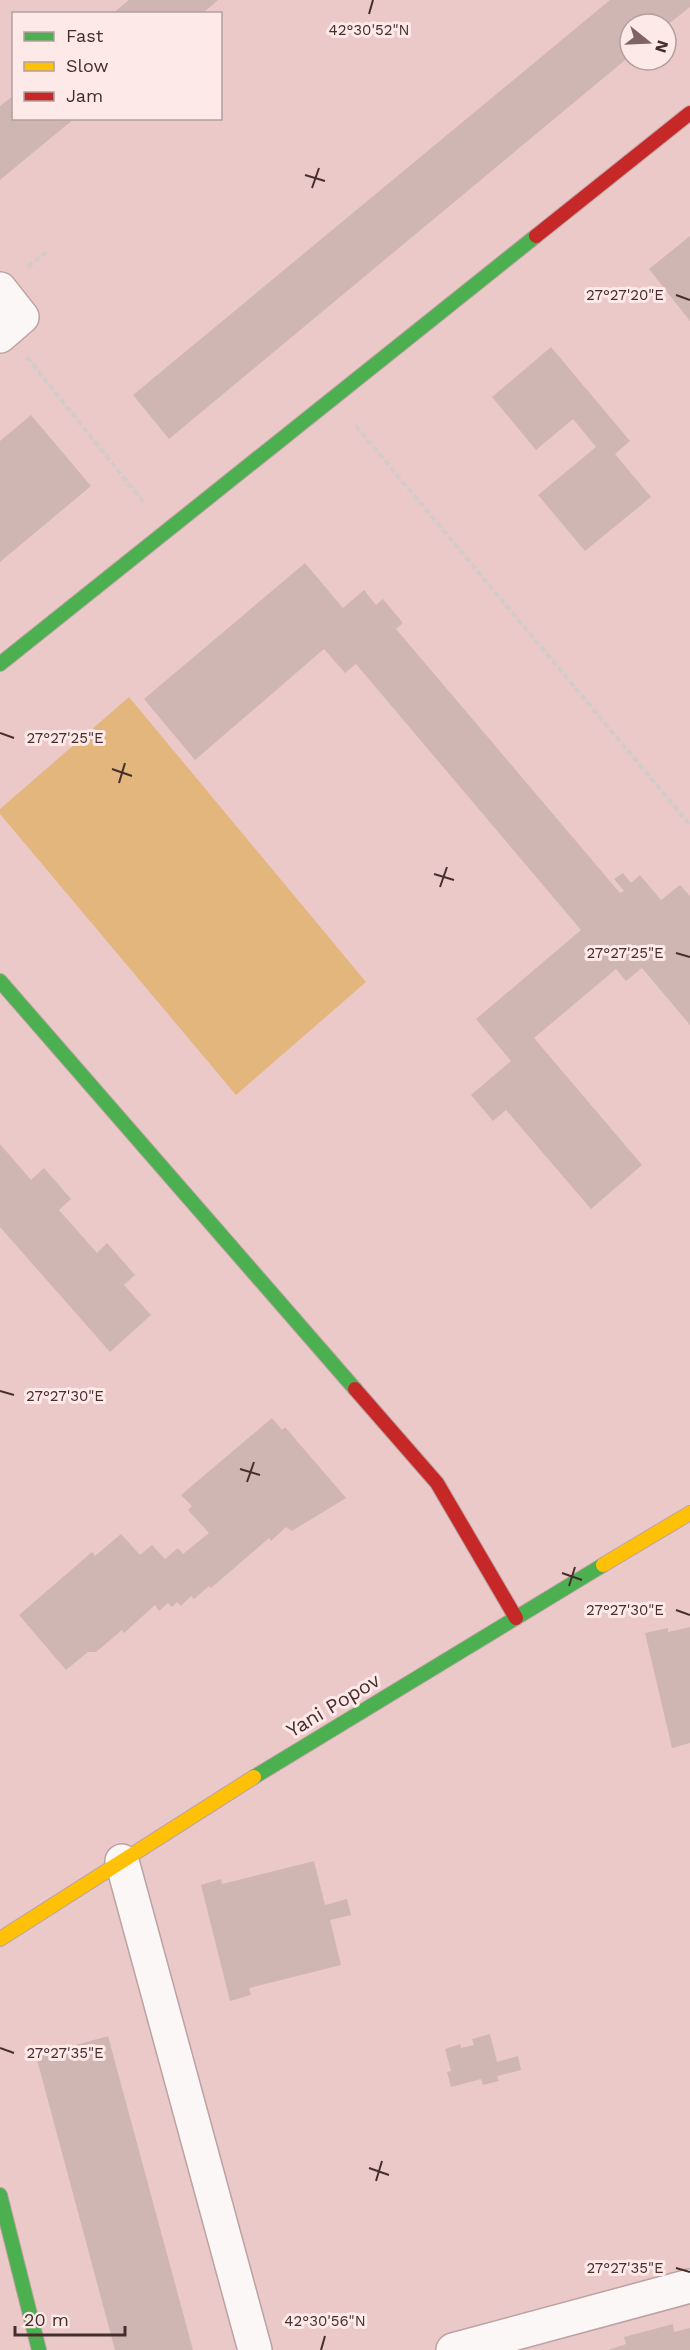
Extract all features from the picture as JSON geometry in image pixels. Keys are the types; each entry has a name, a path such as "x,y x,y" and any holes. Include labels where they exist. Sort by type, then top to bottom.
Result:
{"street":[{"path":"0,664 690,113"},
{"path":"0,289 22,317 3,333"},
{"path":"0,981 437,1483 516,1618"},
{"name":"Yani Popov","path":"0,1939 302,1746 690,1513"},
{"path":"122,1862 255,2350"},
{"path":"0,2195 39,2350"},
{"path":"453,2350 690,2286"}],"path":[{"path":"3,333 166,530"},
{"path":"333,397 690,825"}],"shaded area":[{"path":"129,697 366,982 236,1095 0,814 0,809"}],"building":[{"path":"129,0 218,0 204,12 114,12"},
{"path":"610,0 690,0 690,7 678,16 678,12 618,12 618,66 169,439 133,395"},
{"path":"12,97 12,120 73,120 0,180 0,106"},
{"path":"690,236 690,321 649,269"},
{"path":"551,347 630,441 615,454 651,497 585,551 538,495 596,447 573,419 536,450 492,397"},
{"path":"31,415 91,486 0,562 0,441"},
{"path":"305,563 343,608 364,590 376,605 383,599 403,623 396,629 620,893 624,891 614,879 623,873 631,883 640,875 661,900 680,885 690,896 690,1025 642,968 626,981 616,969 534,1038 642,1165 591,1209 506,1110 493,1121 471,1095 511,1061 476,1019 581,930 356,664 345,673 324,649 195,760 144,699"},
{"path":"0,1144 31,1180 44,1168 71,1199 59,1210 97,1253 107,1243 135,1275 124,1285 151,1315 110,1352 0,1227"},
{"path":"272,1418 282,1430 285,1427 346,1498 292,1531 286,1527 271,1541 269,1538 211,1588 209,1586 194,1599 191,1596 181,1606 177,1602 172,1607 168,1603 159,1611 155,1605 124,1633 122,1630 96,1652 88,1652 66,1670 19,1615 92,1552 95,1556 121,1534 140,1555 152,1545 165,1559 178,1548 183,1554 209,1533 188,1510 192,1506 181,1495"},
{"path":"690,1627 690,1743 672,1748 645,1633 668,1628 668,1632"},
{"path":"314,1861 325,1905 347,1899 351,1915 330,1920 341,1965 249,1988 251,1995 230,2001 201,1885 221,1879 222,1884"},
{"path":"490,2034 497,2062 518,2056 521,2070 497,2076 499,2081 483,2085 481,2079 451,2087 447,2072 451,2071 445,2049 460,2044 461,2048 474,2045 472,2039"},
{"path":"108,2036 193,2350 115,2350 36,2056"},
{"path":"673,2324 674,2332 690,2328 690,2350 608,2350 626,2344 624,2337"}],"traffic: fast":[{"path":"0,664 536,236"},
{"path":"0,981 355,1389"},
{"path":"254,1777 603,1565"},
{"path":"0,2195 39,2350"}],"traffic: slow":[{"path":"603,1565 690,1513"},
{"path":"0,1939 254,1777"}],"traffic: jam":[{"path":"536,236 690,113"},
{"path":"355,1389 437,1483 516,1618"}]}
